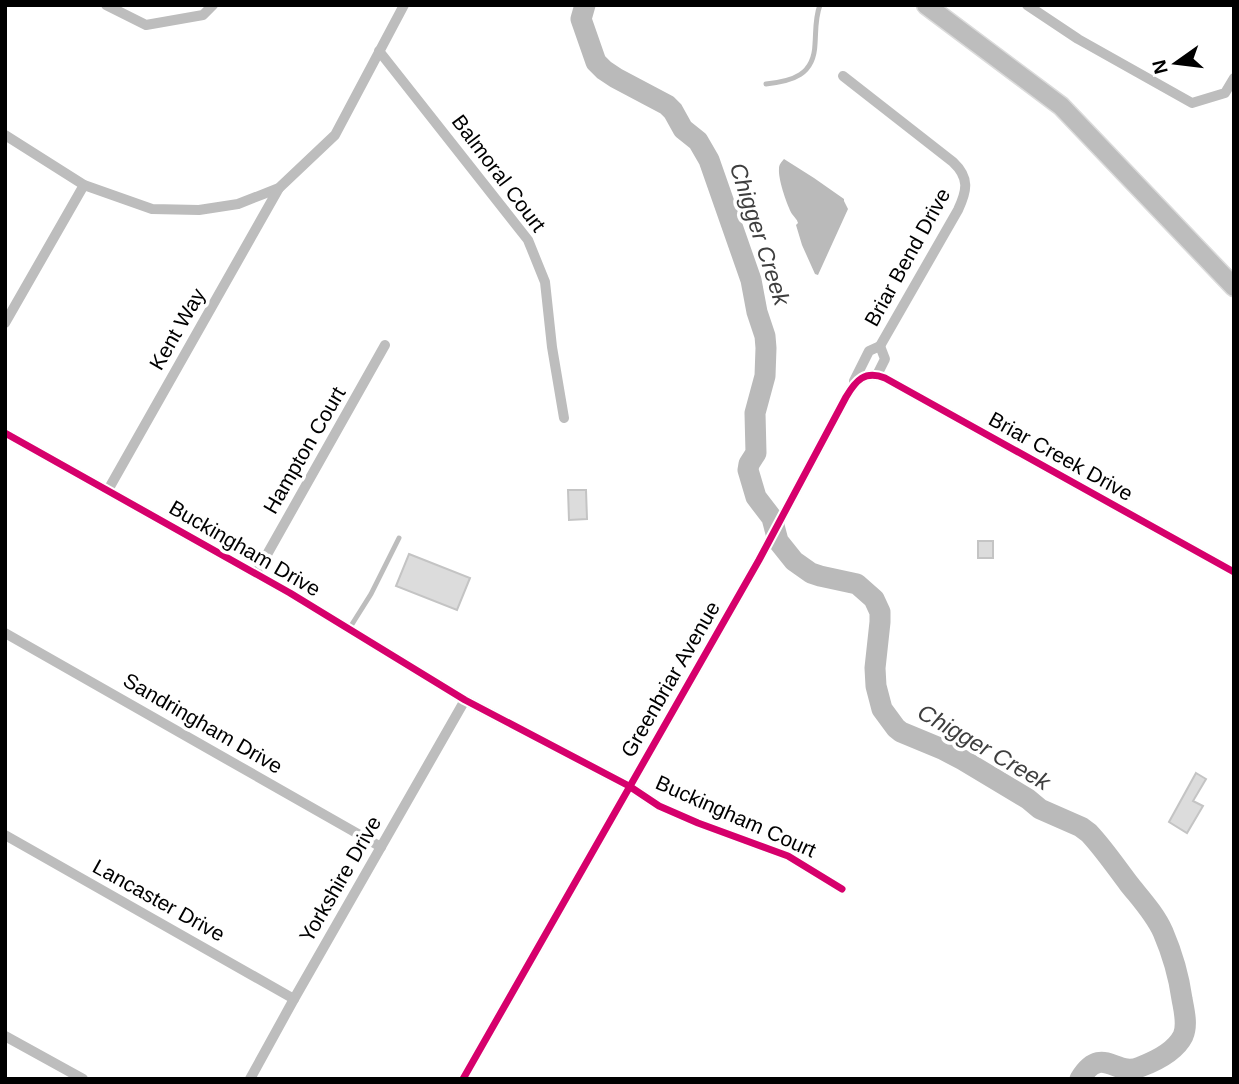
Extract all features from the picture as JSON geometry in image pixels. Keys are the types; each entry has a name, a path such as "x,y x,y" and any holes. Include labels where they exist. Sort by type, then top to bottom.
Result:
{"main road":[{"path":"926,5 1061,106 1234,287"}],"street":[{"path":"106,5 146,25 203,15 213,5"},
{"path":"5,135 84,185 152,209 199,211 238,204 279,188 335,135 404,5"},
{"path":"1027,5 1078,39 1192,103 1225,93 1234,78"},
{"name":"Balmoral Court","path":"379,51 528,240 545,282 564,418"},
{"name":"Briar Bend Drive","path":"843,76 953,162 960,169 965,183 964,199 958,210 880,346 869,351 850,389"},
{"path":"5,323 84,185"},
{"name":"Kent Way","path":"107,490 279,188"},
{"name":"Hampton Court","path":"256,573 385,345"},
{"name":"Briar Bend Drive","path":"874,375 885,359 880,346"},
{"name":"Greenbriar Avenue","path":"463,1079 759,560 850,389 859,380 874,375"},
{"name":"Briar Creek Drive","path":"874,375 1234,572"},
{"name":"Buckingham Drive","path":"5,432 256,573 465,700"},
{"name":"Sandringham Drive","path":"5,633 381,847"},
{"name":"Buckingham Court","path":"465,700 629,786 659,806 788,856 842,889"},
{"name":"Yorkshire Drive","path":"250,1079 465,700"},
{"name":"Lancaster Drive","path":"5,835 294,999"},
{"path":"5,1036 83,1079"}],"lane":[{"path":"766,84 792,78 804,73 810,66 814,56 816,21 820,5"},
{"path":"349,629 371,594 399,538"}],"shaded area":[{"path":"784,159 844,199 848,209 818,275 815,274 802,245 796,225 798,222 783,192 779,169"}],"building":[{"path":"568,490 586,490 587,519 569,520"},
{"path":"978,541 993,541 993,558 978,558"},
{"path":"409,554 470,578 457,610 396,586"},
{"path":"1196,773 1206,779 1193,801 1203,806 1187,833 1169,822"}],"waterway":[{"name":"Chigger Creek","path":"585,5 581,19 596,62 616,78 667,105 683,129 698,141 709,160 751,280 765,336 765,376 755,413 756,453 748,470 756,497 772,518 778,541 794,561 811,573 857,584 874,599 880,612 875,668 882,709 901,732 963,760 1040,809 1089,833 1148,907 1163,932 1175,965 1185,1013 1184,1032 1180,1042 1159,1059 1131,1069 1102,1062 1095,1063 1080,1079"}],"cycle path":[{"path":"463,1079 759,560 846,397 862,378 872,375 885,378 1234,572"},
{"path":"5,433 290,593 465,700 629,786 659,806 788,856 842,889"}]}
